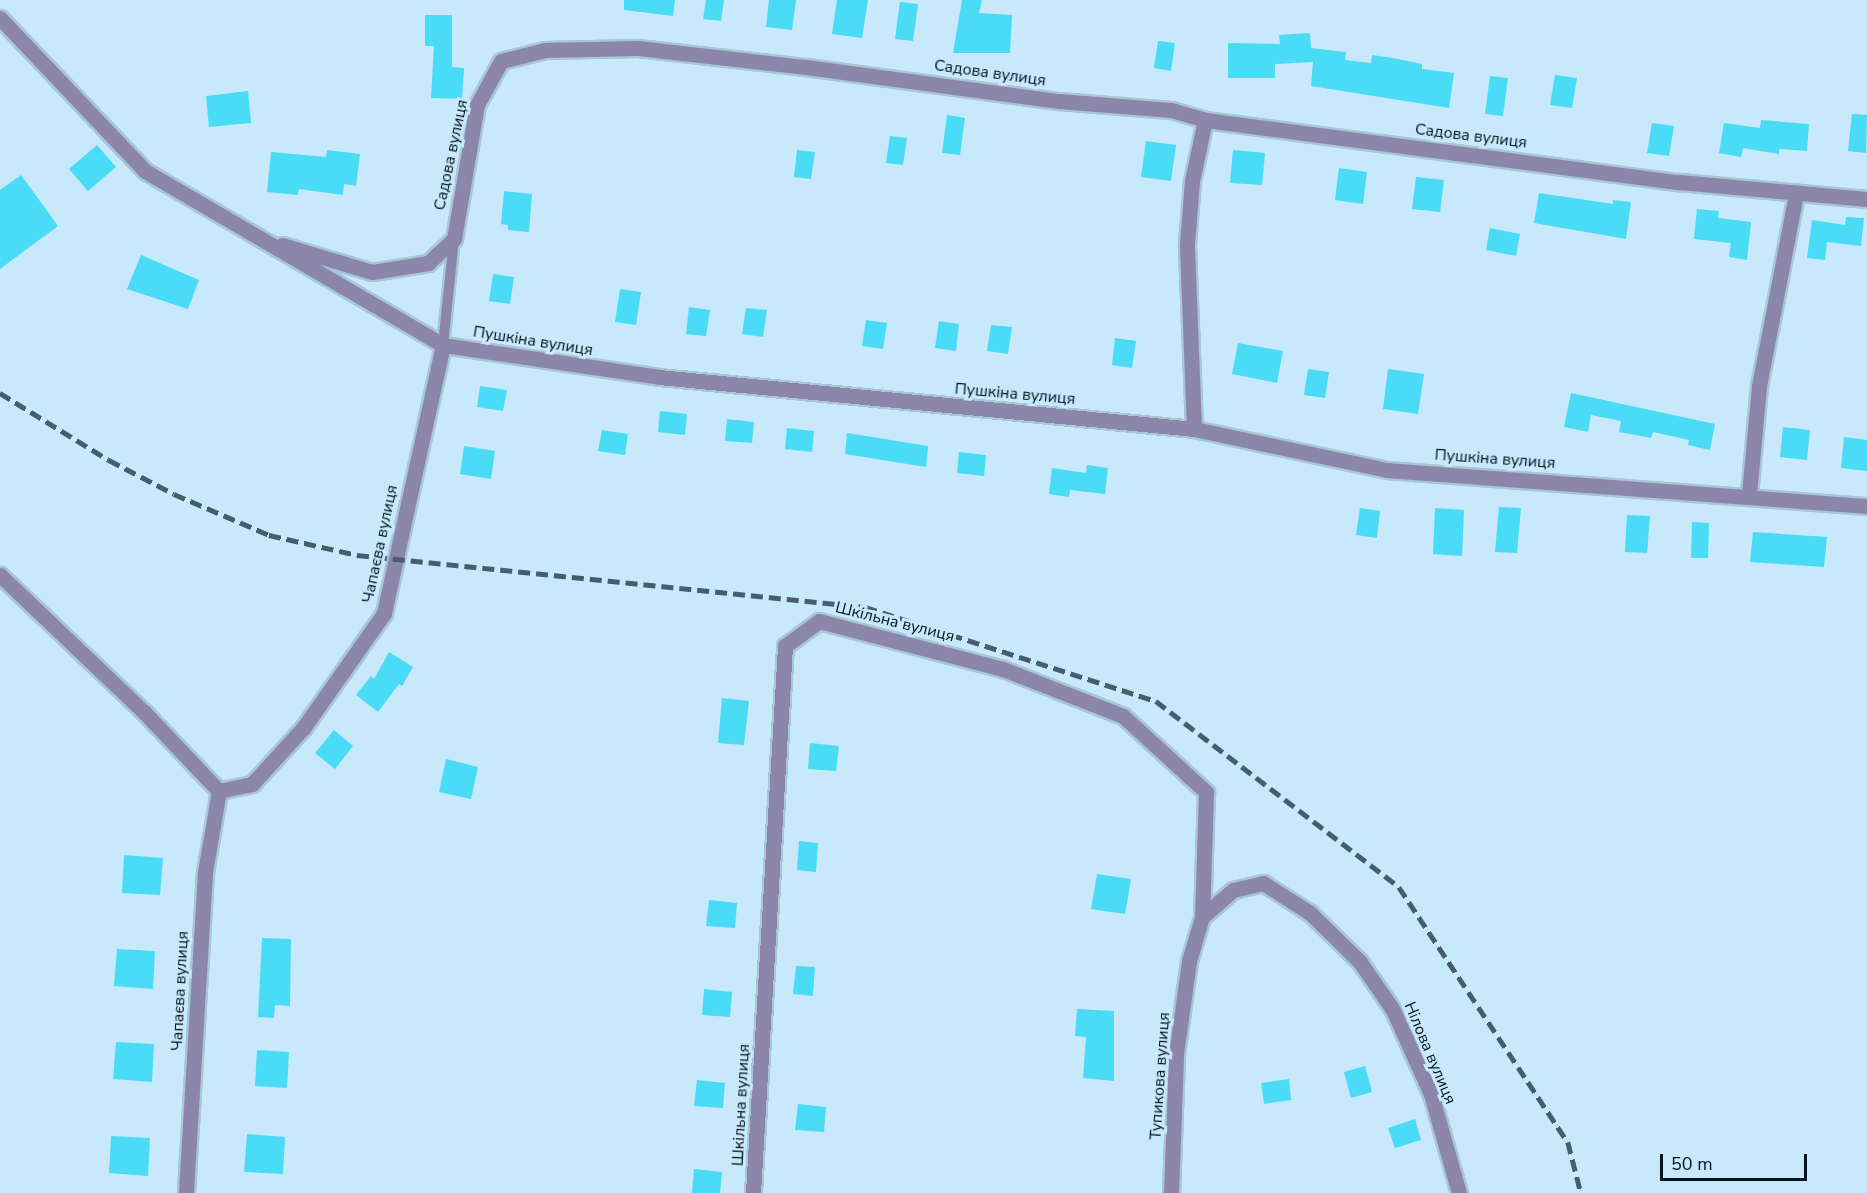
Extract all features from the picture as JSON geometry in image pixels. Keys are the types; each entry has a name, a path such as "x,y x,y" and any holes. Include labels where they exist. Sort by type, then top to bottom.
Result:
{"street":[{"name":"Пушкіна вулиця","path":"0,18 145,171 443,345 658,377 1194,429 1387,470 1749,494 1867,506"},
{"name":"Садова вулиця","path":"454,239 477,105 501,61 545,50 638,48 1059,101 1172,110 1205,120 1679,182 1867,200"},
{"path":"1194,429 1187,244 1192,181 1205,120"},
{"path":"1749,494 1759,386 1796,193"},
{"path":"258,238 372,272 428,262 454,239"},
{"name":"Чапаєва вулиця","path":"186,1193 205,872 219,791 252,784 304,727 384,613 443,345"},
{"path":"0,575 144,712 219,791"},
{"name":"Шкільна вулиця","path":"753,1193 785,646 819,621 1003,669 1123,716 1206,792 1202,917"},
{"name":"Нілова вулиця","path":"1202,917 1233,890 1263,883 1310,913 1360,962 1393,1010 1431,1094 1459,1193"},
{"name":"Тупикова вулиця","path":"1171,1193 1176,1054 1189,961 1202,917"}],"lane":[{"path":"443,345 454,239"}],"building":[{"path":"624,0 675,0 673,16 624,10"},
{"path":"706,0 724,0 721,21 703,19"},
{"path":"769,0 796,0 792,30 766,27"},
{"path":"837,0 868,0 862,38 832,34"},
{"path":"962,0 982,0 979,13 1012,15 1010,53 953,53"},
{"path":"900,2 918,4 913,41 895,39"},
{"path":"425,15 452,15 452,67 464,68 462,99 431,98 434,46 425,46"},
{"path":"1310,33 1311,48 1346,52 1345,60 1371,63 1372,55 1422,64 1422,69 1454,73 1449,108 1311,86 1313,62 1275,64 1275,78 1228,78 1228,43 1280,44 1279,35"},
{"path":"1158,41 1175,43 1171,71 1154,68"},
{"path":"1555,75 1577,78 1572,108 1550,105"},
{"path":"1490,76 1508,78 1503,116 1485,114"},
{"path":"248,91 251,123 209,127 206,96"},
{"path":"1852,114 1867,115 1866,153 1848,151"},
{"path":"947,115 965,118 960,155 942,153"},
{"path":"1761,120 1809,124 1807,151 1779,149 1779,154 1743,148 1741,157 1719,153 1724,123 1760,128"},
{"path":"1652,123 1674,126 1669,156 1647,153"},
{"path":"890,136 907,138 903,165 886,163"},
{"path":"1146,141 1176,145 1171,181 1141,177"},
{"path":"97,145 116,167 88,191 69,169"},
{"path":"327,150 360,154 356,186 344,184 343,195 299,189 298,195 267,192 271,152 326,157"},
{"path":"797,150 815,152 811,179 794,177"},
{"path":"1233,150 1265,153 1262,185 1230,183"},
{"path":"1339,168 1367,172 1363,204 1335,200"},
{"path":"21,175 58,226 0,269 0,190"},
{"path":"1416,177 1444,180 1440,212 1412,209"},
{"path":"504,191 532,194 529,232 508,230 508,225 501,224"},
{"path":"1539,193 1613,204 1613,200 1631,202 1626,239 1534,223"},
{"path":"1697,209 1719,211 1718,218 1751,222 1747,260 1729,257 1731,243 1694,239"},
{"path":"1846,217 1864,218 1861,246 1827,242 1825,260 1807,258 1812,220 1845,225"},
{"path":"1490,228 1520,234 1516,256 1486,250"},
{"path":"141,255 199,280 188,309 127,289"},
{"path":"493,274 514,277 510,304 489,301"},
{"path":"620,289 641,292 636,325 615,322"},
{"path":"689,307 710,310 706,336 686,334"},
{"path":"746,308 767,310 763,337 742,334"},
{"path":"866,320 887,323 883,349 862,346"},
{"path":"939,321 959,324 956,351 935,348"},
{"path":"991,325 1012,327 1008,354 987,351"},
{"path":"1115,338 1136,341 1132,368 1112,365"},
{"path":"1238,343 1283,351 1277,383 1232,374"},
{"path":"1308,369 1329,372 1325,398 1304,395"},
{"path":"1388,369 1424,374 1418,414 1383,409"},
{"path":"480,386 507,390 503,411 477,407"},
{"path":"1571,393 1715,424 1710,450 1688,445 1689,440 1653,432 1651,438 1619,432 1621,421 1591,415 1588,432 1564,427"},
{"path":"660,411 687,414 685,435 658,432"},
{"path":"727,419 754,422 752,443 725,441"},
{"path":"1783,427 1810,430 1807,460 1780,457"},
{"path":"787,428 814,431 812,452 785,449"},
{"path":"602,430 628,434 625,455 598,451"},
{"path":"847,433 928,446 926,467 845,454"},
{"path":"1844,437 1867,440 1867,471 1841,468"},
{"path":"464,446 495,451 491,479 460,474"},
{"path":"959,452 986,455 984,476 957,473"},
{"path":"1087,465 1108,468 1105,494 1070,490 1069,497 1049,494 1052,468 1086,473"},
{"path":"1499,507 1521,508 1517,553 1495,552"},
{"path":"1360,508 1380,511 1377,538 1356,535"},
{"path":"1435,508 1464,510 1462,556 1433,554"},
{"path":"1627,515 1650,516 1647,553 1625,552"},
{"path":"1692,522 1709,523 1708,558 1691,558"},
{"path":"1753,532 1827,537 1824,567 1750,562"},
{"path":"389,652 413,667 402,686 399,684 378,712 356,695 371,676 374,679"},
{"path":"722,698 749,701 744,745 718,743"},
{"path":"334,730 353,746 335,769 315,753"},
{"path":"810,743 839,746 836,771 808,769"},
{"path":"446,759 478,767 471,799 439,792"},
{"path":"799,841 818,843 816,872 797,870"},
{"path":"124,855 163,858 160,895 122,893"},
{"path":"1097,874 1131,879 1125,914 1091,909"},
{"path":"709,900 737,903 735,928 706,926"},
{"path":"262,938 291,939 290,1006 275,1005 274,1018 258,1017"},
{"path":"117,949 155,951 153,989 114,986"},
{"path":"796,966 815,967 813,996 793,994"},
{"path":"704,989 732,992 730,1017 702,1015"},
{"path":"1077,1009 1114,1011 1114,1081 1083,1078 1086,1037 1075,1036"},
{"path":"116,1042 154,1044 152,1082 113,1079"},
{"path":"257,1050 289,1052 287,1088 255,1086"},
{"path":"1365,1066 1372,1092 1351,1098 1344,1072"},
{"path":"1289,1079 1291,1100 1264,1104 1261,1083"},
{"path":"697,1080 725,1083 723,1108 694,1106"},
{"path":"798,1104 826,1107 824,1132 795,1130"},
{"path":"1415,1119 1421,1140 1395,1148 1388,1128"},
{"path":"247,1134 285,1137 283,1174 244,1172"},
{"path":"111,1136 150,1138 148,1176 109,1173"},
{"path":"694,1169 722,1172 720,1193 692,1193"}],"railway":[{"path":"0,393 109,460 174,494 269,535 357,555 865,607 1156,701 1399,887 1568,1142 1581,1193"}]}
